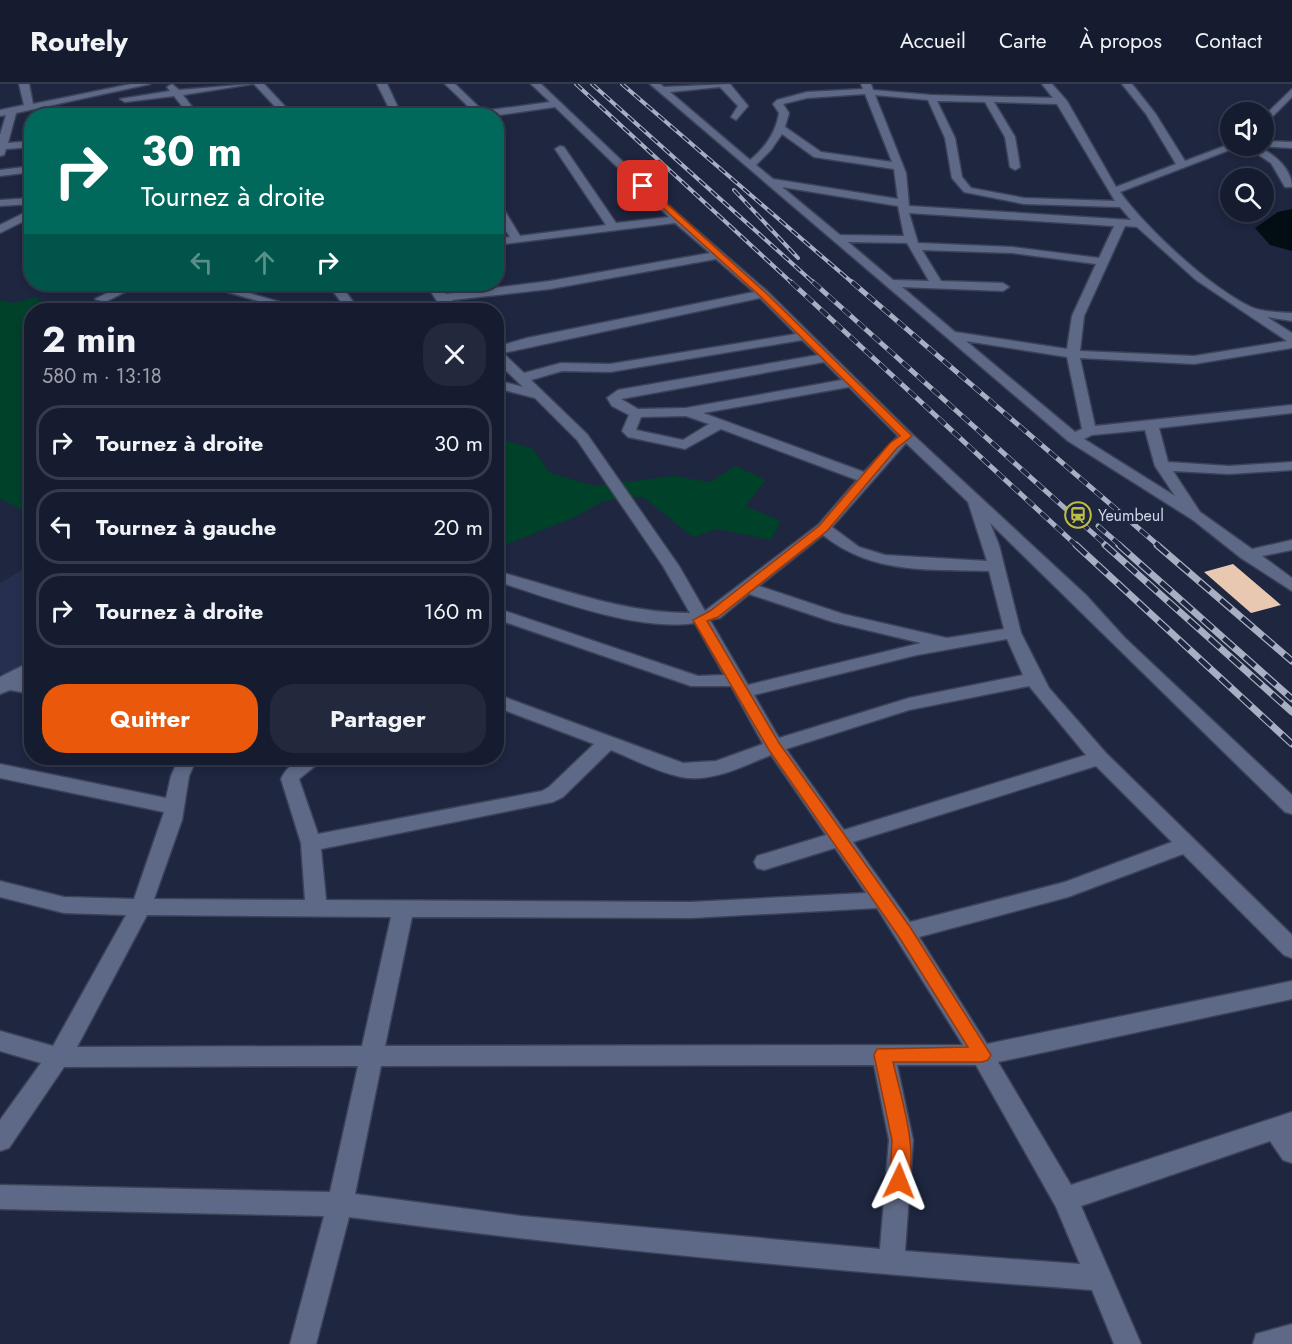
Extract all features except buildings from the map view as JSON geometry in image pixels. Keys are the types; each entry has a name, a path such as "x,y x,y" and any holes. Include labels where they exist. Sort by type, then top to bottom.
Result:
{"street":[{"path":"24,84 29,108 68,100 105,88 145,84"},
{"path":"169,84 189,108"},
{"path":"114,100 247,84"},
{"path":"259,84 282,108"},
{"path":"382,84 394,108"},
{"path":"450,84 476,108"},
{"path":"536,84 678,219 763,294 825,358 974,498 1292,807"},
{"path":"660,87 723,84 743,106 736,117"},
{"path":"802,84 807,95"},
{"path":"953,84 964,99"},
{"path":"1047,84 1062,101 1114,191 1142,224 1196,274 1292,339"},
{"path":"1127,84 1150,113 1182,165"},
{"path":"660,87 894,283 1073,438 1198,517 1292,586"},
{"path":"867,89 898,166 903,206 913,243 937,284"},
{"path":"751,164 765,155 780,128 784,113 778,103 807,95 867,89 931,98 1062,101"},
{"path":"1274,111 1292,92"},
{"path":"931,98 950,138 961,185 981,194 1024,201 1123,204"},
{"path":"68,100 72,108"},
{"path":"988,100 1010,137 1015,167"},
{"path":"504,111 556,104"},
{"path":"24,109 5,113 1,148 24,145"},
{"path":"780,128 818,155 898,166"},
{"path":"1274,144 1292,145"},
{"path":"560,150 614,228"},
{"path":"1114,191 1220,151"},
{"path":"1267,156 1275,161 1289,185"},
{"path":"0,172 24,170"},
{"path":"772,182 903,206 1142,224"},
{"path":"1024,201 1027,217"},
{"path":"0,203 24,202"},
{"path":"0,211 24,215"},
{"path":"0,230 24,218"},
{"path":"504,218 517,239"},
{"path":"504,241 678,219"},
{"path":"1089,431 1073,354 1079,312 1105,262 1121,223"},
{"path":"839,238 1012,250 1105,262"},
{"path":"504,290 550,285 719,255"},
{"path":"894,283 1003,287"},
{"path":"101,299 119,291"},
{"path":"232,291 275,303"},
{"path":"436,291 446,303"},
{"path":"441,298 500,291"},
{"path":"504,350 549,338 763,294"},
{"path":"1249,311 1292,317"},
{"path":"953,335 1073,354 1194,360 1292,344"},
{"path":"522,378 561,367 610,368 805,336"},
{"path":"825,358 615,396 617,403 636,413 686,412 852,382"},
{"path":"504,360 582,437 671,566 699,620 774,746 904,932 982,1055 1065,1199 1128,1344"},
{"path":"504,386 538,395"},
{"path":"1073,438 1089,431 1292,409"},
{"path":"686,412 866,478"},
{"path":"636,413 630,431 633,434 681,444 695,441 719,424"},
{"path":"1151,425 1162,466 1198,517"},
{"path":"504,578 608,608 661,618 699,620 714,614 823,528 894,446 906,436"},
{"path":"1162,466 1229,470 1292,466"},
{"path":"974,498 1013,633 1034,679 1099,758 1292,949"},
{"path":"823,528 853,550 870,556 912,563 995,566"},
{"path":"1247,555 1292,545"},
{"path":"747,588 839,618 947,643"},
{"path":"504,616 697,682 738,686 947,643 1013,633"},
{"path":"2,684 24,672"},
{"path":"504,703 681,770 699,773 715,770 774,746 911,704 974,688 1034,679"},
{"path":"2,684 24,687"},
{"path":"311,843 546,797 556,792 608,742"},
{"path":"764,862 838,837 1099,758"},
{"path":"0,1140 57,1058 141,907 172,820 180,776 186,765"},
{"path":"305,765 293,773 290,779 311,843 316,909"},
{"path":"0,771 174,807"},
{"path":"904,932 1068,889 1186,845"},
{"path":"0,889 64,905 141,907 691,910 882,900"},
{"path":"303,1344 340,1204 403,909"},
{"path":"0,1041 57,1058 982,1055 1292,990"},
{"path":"883,1055 901,1140 898,1201 891,1263"},
{"path":"1065,1199 1284,1126 1292,1152"},
{"path":"0,1197 340,1204 521,1228 891,1263 1100,1278"},
{"path":"1266,1344 1292,1337"}],"shaded area":[{"path":"1292,209 1292,251 1270,245 1255,228 1264,222 1274,222 1274,215"},
{"path":"24,569 24,664 9,674 0,673 0,583"}],"green space":[{"path":"36,297 42,303 24,303 24,511 0,499 0,300 14,303"},
{"path":"504,440 533,449 550,473 595,486 673,476 710,482 735,466 766,480 745,506 781,521 771,540 717,529 693,537 643,497 603,501 575,517 504,545"}],"railway":[{"path":"576,84 793,284"},
{"path":"592,84 815,284"},
{"path":"622,84 854,284"},
{"path":"734,190 798,258"},
{"path":"791,282 1077,546"},
{"path":"813,282 1107,546"},
{"path":"852,282 1159,546"},
{"path":"1098,526 1121,546"},
{"path":"1076,545 1292,744"},
{"path":"1105,545 1292,712"},
{"path":"1119,545 1292,699"},
{"path":"1157,545 1292,661"}],"place":[{"name":"Yeumbeul","path":"1078,515"}],"route":[{"path":"643,186 763,294 906,436 894,446 823,528 714,614 699,620 774,746 904,932 982,1055 883,1055 901,1140 899,1181"}]}
